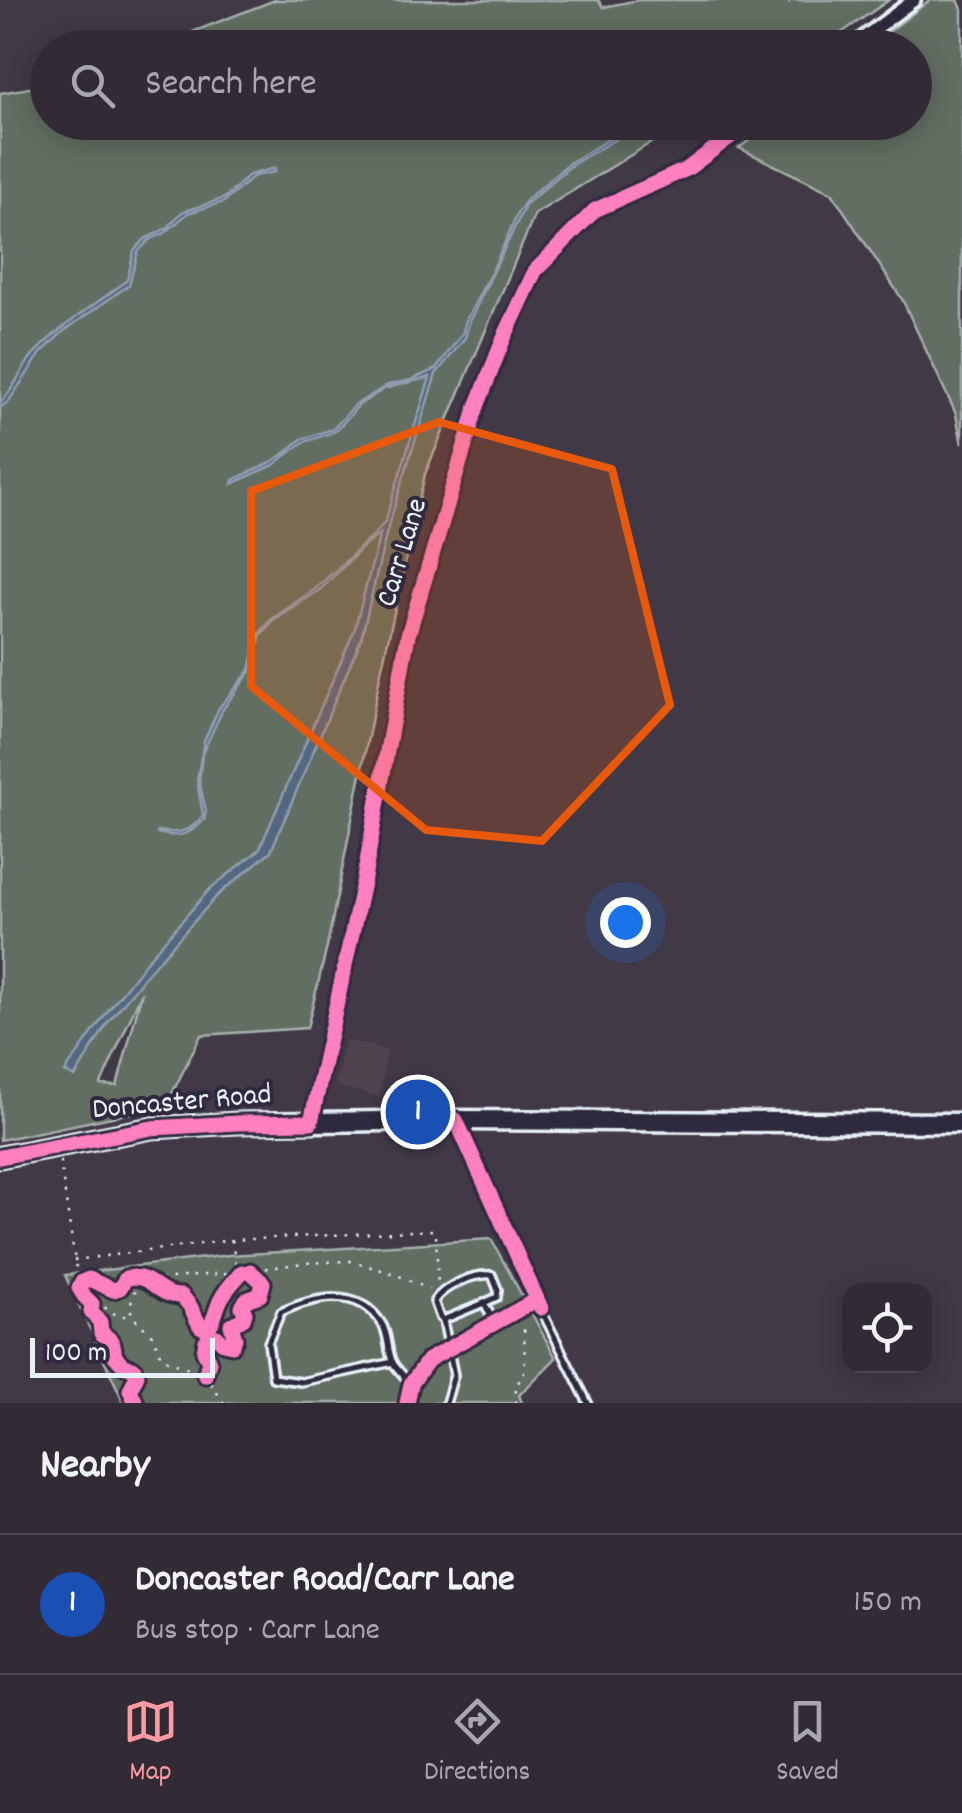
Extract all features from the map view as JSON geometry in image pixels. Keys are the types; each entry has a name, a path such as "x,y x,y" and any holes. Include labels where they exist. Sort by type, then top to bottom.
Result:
{"main road":[{"name":"Doncaster Road","path":"0,1157 152,1128 236,1123 962,1123"}],"street":[{"path":"874,30 914,0"},
{"name":"Carr Lane","path":"312,1122 364,878 408,634 476,409 503,340 535,270 595,210 688,169 726,140"},
{"path":"407,1403 411,1384 428,1360 536,1300"}],"lane":[{"path":"456,1120 536,1300 588,1403"},
{"path":"443,1320 496,1297 498,1290 492,1275 484,1274 439,1294 434,1301 443,1320 454,1375 446,1403"},
{"path":"393,1362 302,1382 273,1378 268,1343 281,1312 304,1302 340,1296 365,1305 384,1325 393,1362 411,1384"},
{"path":"484,1303 494,1322"}],"path":[{"path":"58,1145 77,1274 108,1311 132,1316"},
{"path":"74,1260 232,1240 433,1230 436,1236 439,1294 392,1273 350,1261 150,1280 138,1276 126,1278 117,1289 89,1279 79,1288 100,1322"},
{"path":"232,1240 243,1272 263,1283"},
{"path":"224,1292 243,1272"},
{"path":"150,1280 171,1297"},
{"path":"150,1280 134,1292 132,1316 154,1336 162,1357 207,1369 224,1403"},
{"path":"514,1403 516,1387 525,1370 524,1324 517,1310"}],"highlighted area":[{"path":"439,422 612,469 670,705 542,841 426,830 251,686 251,491"}],"shaded area":[{"path":"345,1040 387,1050 379,1097 335,1085"}],"green space":[{"path":"275,0 598,0 603,7 639,0 889,0 846,30 198,30"},
{"path":"930,0 958,0 962,9 962,444 956,414 902,299 832,193 739,148 750,140 932,140 932,30 891,30"},
{"path":"30,88 30,140 655,140 535,214 425,474 307,1028 201,1035 166,1106 0,1140 0,93","holes":["142,992 117,1086 101,1084"]},
{"path":"491,1239 556,1358 519,1395 522,1403 124,1403 65,1275 229,1255"}],"water":[{"path":"608,140 614,140 570,166 526,204 465,338 436,374 388,527 361,639 271,851 218,895 151,969 108,1022 75,1077 65,1072 149,958 210,889 259,850 354,631 380,534 321,589 273,621 261,635 252,670 223,709 202,754 199,781 206,811 204,820 183,834 157,833 183,831 203,815 197,780 204,741 219,708 250,670 260,633 272,619 315,589 385,522 430,377 384,389 359,405 336,431 302,443 274,465 232,484 233,480 268,464 301,439 333,429 355,405 388,385 436,369 462,334 518,212 527,199 569,163"},
{"path":"275,168 275,172 254,176 224,202 188,213 165,233 149,240 138,252 129,285 64,331 41,353 9,401 0,408 43,345 127,280 134,251 145,239 167,228 182,212 225,198 249,175"}],"cycle path":[{"path":"0,1157 152,1128 311,1122 364,878 408,635 476,409 503,340 535,271 595,210 687,169 726,140"},
{"path":"456,1120 541,1308"},
{"path":"205,1375 209,1362 204,1351 206,1341 217,1337 232,1345 235,1339 231,1325 243,1319 246,1300 260,1295 263,1283 250,1271"},
{"path":"136,1403 130,1390 137,1375 114,1355 112,1342 101,1333 100,1322 91,1312 92,1304 79,1288 82,1282 89,1279 113,1290 120,1288 126,1278 143,1279 166,1293 182,1296 200,1326 207,1329 223,1295 242,1272"},
{"path":"407,1403 411,1384 428,1360 536,1300"}],"place":[{"name":"Doncaster Road/Carr Lane","path":"418,1112"}]}
